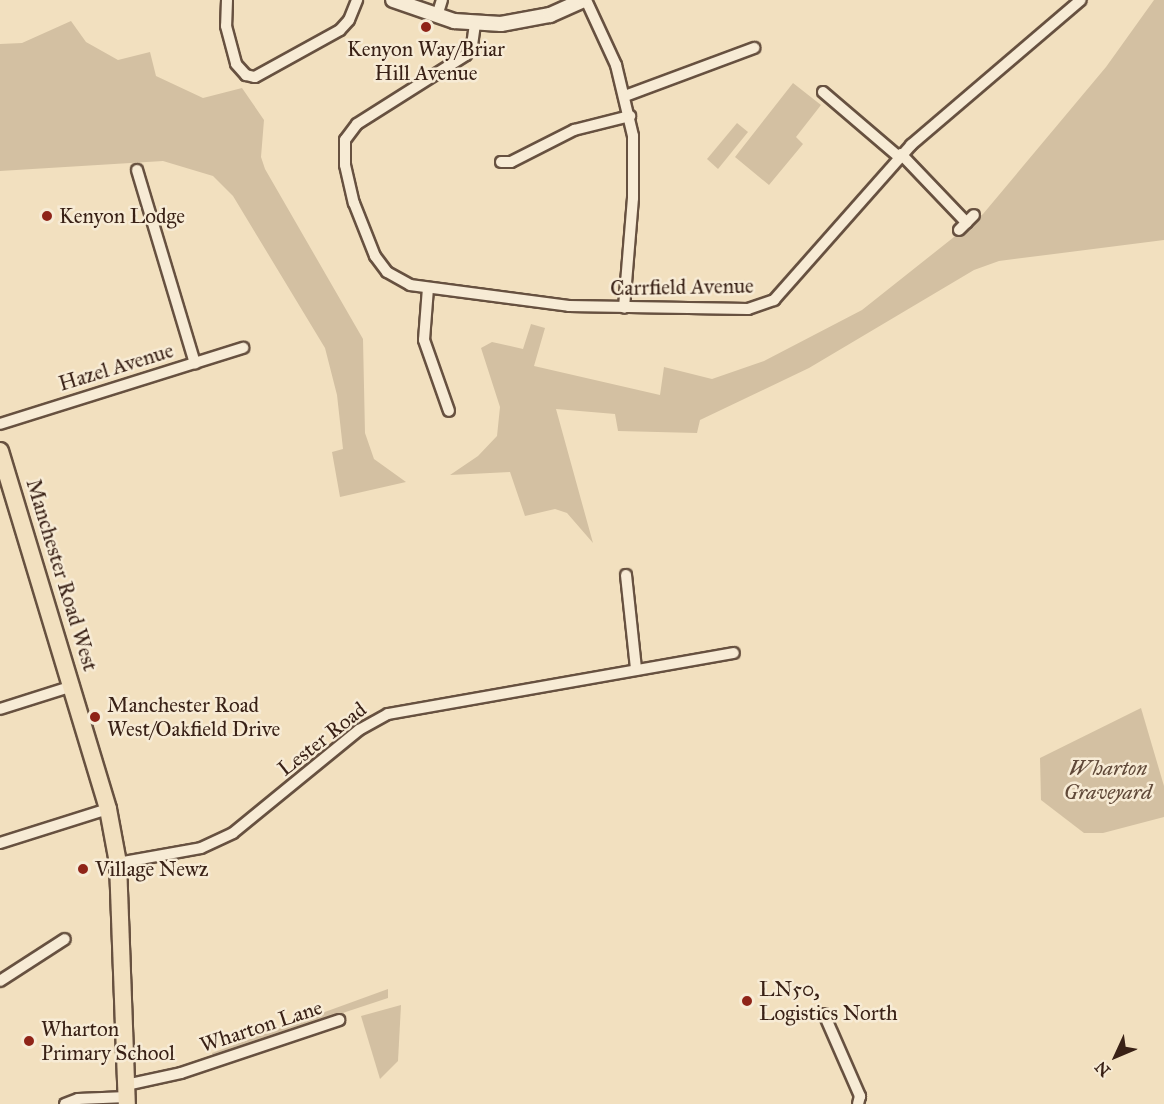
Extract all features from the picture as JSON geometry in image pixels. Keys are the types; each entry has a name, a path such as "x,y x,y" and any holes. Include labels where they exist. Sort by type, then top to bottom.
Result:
{"main road":[{"name":"Manchester Road West","path":"0,450 73,686 108,809 118,863 127,1095"}],"street":[{"path":"227,0 226,26 236,64 246,75 255,76 340,30 349,20 357,0"},
{"path":"393,0 437,16 475,24 534,19 585,0 626,96 630,116 634,162 624,309"},
{"path":"437,16 442,0"},
{"name":"Carrfield Avenue","path":"475,24 472,45 466,55 352,129 344,149 381,266 402,283 428,288 624,309 760,307 786,287 900,156 1081,0"},
{"path":"626,96 739,48 754,48"},
{"path":"823,92 829,104 900,156 967,223"},
{"path":"501,162 511,162 574,130 630,116"},
{"path":"137,170 195,363"},
{"path":"428,288 424,340 449,411"},
{"name":"Hazel Avenue","path":"0,424 243,348"},
{"path":"626,576 636,669"},
{"name":"Lester Road","path":"118,863 201,848 225,838 257,816 359,730 388,714 734,653"},
{"path":"0,709 73,686"},
{"path":"0,843 108,809"},
{"path":"0,981 65,939"},
{"path":"824,1014 860,1096 858,1104"},
{"name":"Wharton Lane","path":"65,1104 78,1099 127,1095 181,1073 339,1020"}],"green space":[{"path":"1154,0 1164,0 1164,240 999,261 974,270 809,368 700,420 697,433 618,431 615,414 556,409 593,543 567,513 555,509 525,516 510,472 450,475 478,456 497,436 500,407 481,348 492,342 523,349 531,324 545,328 534,366 660,395 664,367 712,379 764,361 862,310 983,214 1106,67"},
{"path":"71,21 86,42 118,60 150,52 156,76 203,98 242,88 264,120 261,157 265,169 363,339 365,433 374,459 406,482 340,497 332,452 343,449 337,395 325,348 233,196 213,176 163,161 0,171 0,44 22,43"},
{"path":"793,83 821,105 796,137 803,144 769,185 735,157"},
{"path":"737,123 748,132 718,169 707,159"},
{"name":"Wharton Graveyard","path":"1141,708 1164,786 1164,817 1103,833 1084,833 1041,800 1040,758"},
{"path":"388,989 388,998 213,1056 212,1053"},
{"path":"401,1005 398,1061 380,1079 361,1016"}],"place":[{"name":"Kenyon Way/Briar Hill Avenue","path":"426,27"},
{"name":"Kenyon Lodge","path":"47,216"},
{"name":"Manchester Road West/Oakfield Drive","path":"95,717"},
{"name":"Village Newz","path":"83,869"},
{"name":"LN50, Logistics North","path":"747,1001"},
{"name":"Wharton Primary School","path":"29,1041"}]}
